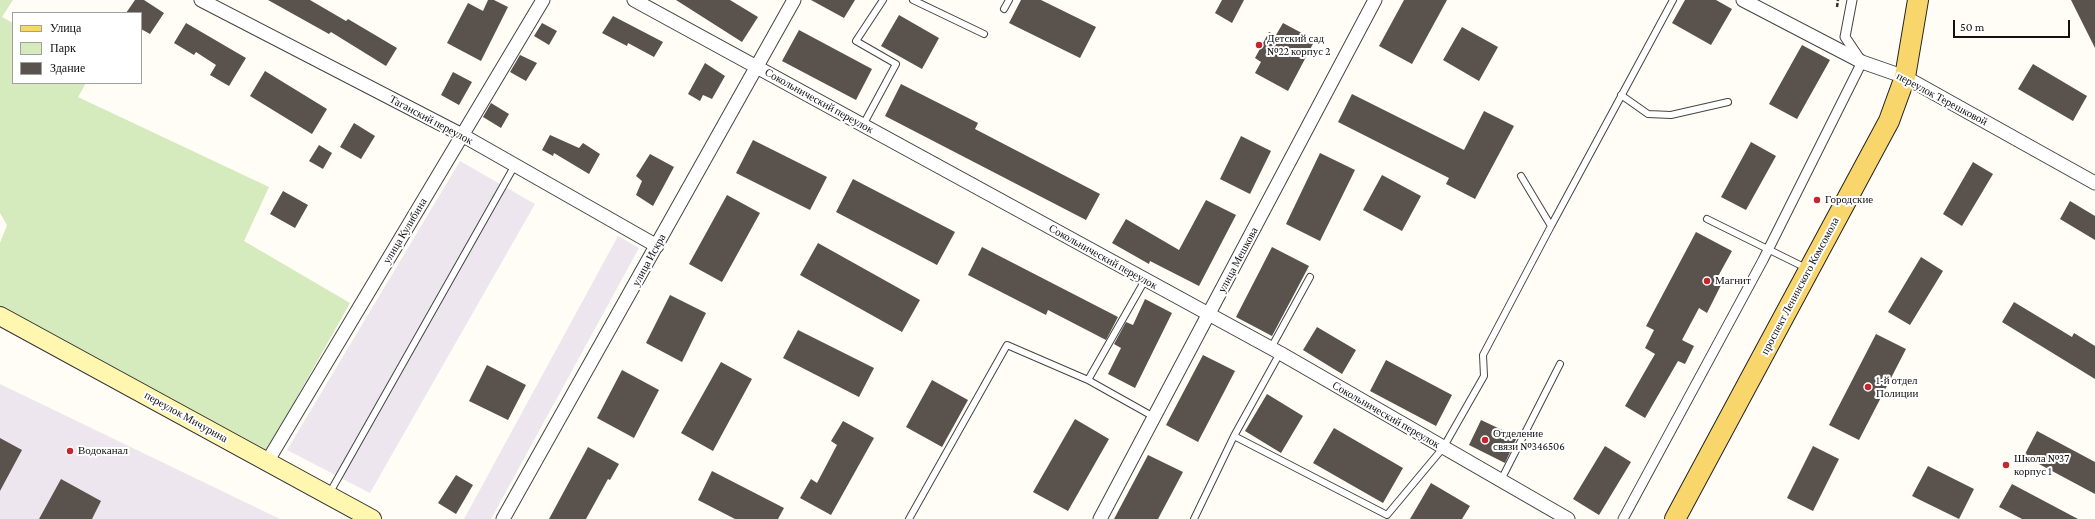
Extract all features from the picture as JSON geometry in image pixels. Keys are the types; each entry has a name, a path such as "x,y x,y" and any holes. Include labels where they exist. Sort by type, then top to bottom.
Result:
{"main road":[{"name":"проспект Ленинского Комсомола","path":"1675,519 1889,121 1905,77 1918,0"},
{"name":"переулок Мичурина","path":"0,316 372,519"}],"street":[{"name":"Таганский переулок","path":"201,0 462,135 657,246"},
{"name":"улица Кулибина","path":"267,462 543,0"},
{"name":"Сокольнический переулок","path":"634,0 1275,351 1568,519"},
{"name":"улица Искра","path":"503,519 758,68 794,0"},
{"name":"улица Мешкова","path":"1100,519 1375,0"},
{"name":"переулок Терешковой","path":"1743,0 1862,62 1905,77 2095,183"},
{"path":"1623,519 1768,249 1862,62 1845,37 1852,0"}],"lane":[{"path":"863,125 896,64 856,42 883,0"},
{"path":"913,0 984,34"},
{"path":"1004,9 1009,0"},
{"path":"1234,436 1387,515 1443,448 1484,376 1483,355 1673,0"},
{"path":"1621,95 1648,114 1671,115 1728,102"},
{"path":"328,495 516,165"},
{"path":"1521,176 1551,226"},
{"path":"1707,219 1809,270"},
{"path":"1194,519 1310,278"},
{"path":"1088,380 1145,280"},
{"path":"909,519 1007,345 1088,380 1154,417"},
{"path":"1501,480 1560,364"}],"shaded area":[{"path":"460,161 535,204 370,493 287,450"},
{"path":"618,236 639,248 491,519 464,519"},
{"name":"Водоканал","path":"0,384 280,519 0,519"}],"green space":[{"path":"0,0 13,0 2,17 12,22 12,84 85,84 78,97 269,187 244,241 350,303 265,454 0,307 0,243 7,225 0,213"}],"building":[{"path":"135,0 144,0 164,13 150,34 142,30 142,12 127,12"},
{"path":"268,0 310,0 346,21 348,19 397,48 386,66 331,32 329,34"},
{"path":"488,0 494,0 508,7 481,61 447,43 468,3 483,11"},
{"path":"676,0 730,0 758,17 742,42"},
{"path":"811,0 855,0 844,18"},
{"path":"1021,0 1041,0 1096,27 1080,58 1009,23"},
{"path":"1222,0 1244,0 1232,23 1215,13"},
{"path":"1404,0 1447,0 1412,64 1379,46"},
{"path":"1685,0 1716,0 1732,9 1711,45 1672,23"},
{"path":"2071,0 2095,0 2095,48"},
{"path":"899,15 939,38 922,69 881,46"},
{"path":"613,16 663,42 654,57 628,43 627,46 602,33"},
{"path":"186,23 246,58 229,86 210,75 216,65 196,52 194,55 174,43"},
{"path":"542,23 557,31 549,45 534,36"},
{"path":"1283,23 1315,40 1288,91 1255,73 1261,62 1255,58 1269,32 1276,35"},
{"path":"1462,27 1498,47 1479,81 1443,60"},
{"path":"799,30 872,69 856,100 782,61"},
{"path":"1802,45 1830,60 1797,119 1769,104"},
{"path":"520,55 537,63 526,81 510,72"},
{"path":"705,63 725,76 712,99 703,95 700,101 688,94"},
{"path":"2033,64 2087,96 2073,121 2018,89"},
{"path":"265,71 327,109 312,134 250,96"},
{"path":"453,72 472,82 459,105 441,95"},
{"path":"901,84 978,123 975,129 1100,194 1086,220 885,116"},
{"path":"1352,94 1464,150 1484,111 1514,126 1475,199 1446,184 1449,178 1338,122"},
{"path":"491,103 509,114 501,128 483,117"},
{"path":"354,123 375,136 361,159 340,147"},
{"path":"550,135 579,148 583,143 600,154 589,174 554,153 553,156 542,150"},
{"path":"1241,136 1271,151 1250,194 1220,179"},
{"path":"753,140 827,177 810,210 736,173"},
{"path":"1751,142 1776,156 1746,210 1721,197"},
{"path":"319,145 332,153 323,169 309,161"},
{"path":"1320,153 1355,170 1320,241 1286,224"},
{"path":"650,154 674,167 653,206 636,195 642,181 636,176"},
{"path":"1973,162 1993,174 1962,226 1943,214"},
{"path":"1382,175 1421,196 1402,231 1363,210"},
{"path":"853,179 955,232 937,265 836,212"},
{"path":"283,191 308,205 295,228 270,214"},
{"path":"727,195 760,213 722,282 689,264"},
{"path":"1206,200 1236,215 1199,286 1150,261 1149,264 1112,243 1126,219 1179,250"},
{"path":"2070,201 2095,216 2095,240 2060,219"},
{"path":"1696,232 1732,251 1715,282 1721,285 1707,313 1699,308 1682,340 1694,346 1685,364 1678,361 1645,418 1625,406 1655,354 1645,348 1654,330 1646,326"},
{"path":"818,243 920,300 902,332 800,275"},
{"path":"982,247 1118,317 1106,340 1048,310 1046,315 968,275"},
{"path":"1272,247 1309,266 1272,336 1236,317"},
{"path":"1921,257 1943,271 1910,325 1888,312"},
{"path":"670,295 706,313 682,362 646,343"},
{"path":"1145,299 1172,313 1135,388 1108,374 1121,348 1114,344 1126,322 1133,325"},
{"path":"2014,302 2072,337 2074,333 2095,346 2095,379 2002,322"},
{"path":"1317,327 1356,350 1342,374 1303,350"},
{"path":"798,330 874,368 859,397 783,358"},
{"name":"1-й отдел Полиции","path":"1876,334 1906,349 1859,440 1829,425"},
{"path":"1203,355 1235,371 1198,442 1166,425"},
{"path":"1386,360 1452,395 1436,426 1370,391"},
{"path":"721,362 752,379 713,451 681,433"},
{"path":"487,365 526,385 508,420 469,401"},
{"path":"622,370 659,390 634,438 597,418"},
{"path":"932,380 968,400 942,447 906,427"},
{"path":"1267,394 1303,416 1281,453 1245,431"},
{"path":"1075,419 1109,439 1068,511 1033,492"},
{"path":"1481,420 1517,437 1505,463 1469,445"},
{"path":"843,421 874,438 831,515 800,498 811,479 817,483 837,445 831,441"},
{"path":"1334,428 1403,468 1383,503 1313,463"},
{"path":"2037,431 2095,462 2095,494 2024,456"},
{"path":"0,438 22,450 0,491"},
{"path":"1605,446 1631,462 1599,515 1573,499"},
{"path":"1813,446 1839,459 1813,511 1787,498"},
{"path":"588,447 619,464 610,480 608,479 586,519 549,519"},
{"path":"1148,455 1183,472 1158,519 1114,519"},
{"path":"1928,466 1974,489 1959,519 1912,496"},
{"path":"712,471 784,508 778,519 735,519 698,500"},
{"path":"456,475 473,485 456,514 438,503"},
{"path":"61,479 101,501 92,519 39,519"},
{"path":"1431,483 1470,506 1462,519 1410,519"},
{"path":"2012,484 2078,519 2022,519 1999,507"}],"place":[{"name":"Детский сад №22 корпус 2","path":"1259,45"},
{"name":"Городские","path":"1817,200"},
{"name":"Магнит","path":"1707,281"},
{"name":"1-й отдел Полиции","path":"1868,387"},
{"name":"Отделение связи №346506","path":"1485,440"},
{"name":"Водоканал","path":"70,451"},
{"name":"Школа №37 корпус 1","path":"2006,465"}]}
